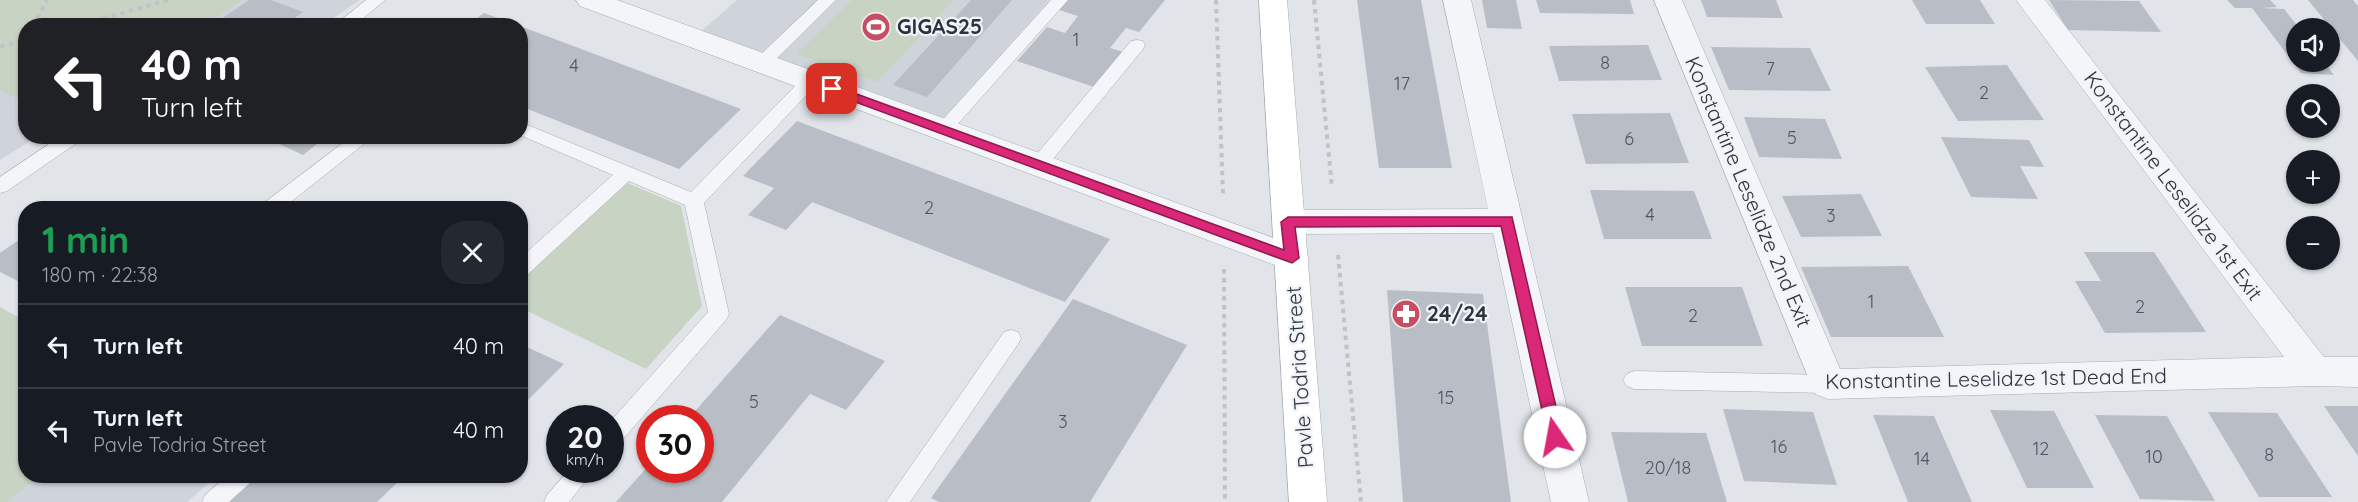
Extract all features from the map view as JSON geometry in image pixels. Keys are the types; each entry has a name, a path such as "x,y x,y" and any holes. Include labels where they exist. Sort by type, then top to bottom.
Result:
{"street":[{"path":"590,0 1292,258"},
{"name":"Pavle Todria Street","path":"1273,0 1308,502"},
{"path":"1457,0 1570,502"},
{"name":"Konstantine Leselidze 2nd Exit","path":"1668,0 1828,384"},
{"name":"Konstantine Leselidze 1st Exit","path":"2030,0 2315,371"},
{"path":"1288,222 1507,221"},
{"name":"Konstantine Leselidze 1st Dead End","path":"1828,384 2315,371 2358,372"}],"lane":[{"path":"353,18 377,0"},
{"path":"761,63 828,0"},
{"path":"943,130 1060,0"},
{"path":"1038,165 1137,45"},
{"path":"694,201 810,81"},
{"path":"528,131 694,201"},
{"path":"0,186 63,144"},
{"path":"280,201 355,144"},
{"path":"528,263 627,173"},
{"path":"624,422 719,314 694,201"},
{"path":"897,502 1011,338"},
{"name":"Konstantine Leselidze 1st Dead End","path":"1634,380 1828,384"},
{"path":"213,502 234,483"},
{"path":"555,502 572,483"}],"path":[{"path":"37,18 47,0"},
{"path":"105,18 168,0"},
{"path":"0,47 18,42"}],"shaded area":[{"path":"0,0 360,0 333,18 18,18 18,144 26,144 0,160"},
{"path":"737,0 1049,0 941,121 699,33"},
{"path":"31,483 209,483 187,502 7,502"}],"green space":[{"path":"0,0 243,0 215,18 18,18 18,99 0,91"},
{"name":"GIGAS25","path":"852,0 954,0 877,82 797,54"},
{"path":"623,181 681,206 702,306 646,369 528,311 528,269"},
{"path":"0,307 18,317 18,483 31,483 7,502 0,502"}],"building":[{"path":"249,0 271,0 303,12 294,18 223,18"},
{"path":"971,0 1012,0 927,97 893,85"},
{"path":"1068,0 1165,0 1139,32 1126,28 1110,48 1123,52 1094,87 1017,61 1047,27 1065,33 1078,16 1059,10"},
{"path":"1357,0 1421,0 1452,168 1379,168"},
{"path":"1482,0 1516,0 1522,29 1487,28"},
{"path":"1536,0 1630,0 1634,14 1540,13"},
{"path":"1701,0 1776,0 1783,18 1707,17"},
{"path":"1912,0 1980,0 1995,24 1926,24"},
{"path":"2049,0 2139,1 2161,32 2068,30"},
{"path":"2227,0 2270,0 2277,7 2261,8 2284,9 2291,18 2286,18 2286,53 2252,8 2235,8"},
{"path":"2308,0 2353,0 2358,6 2358,61 2340,39 2340,18 2323,18"},
{"path":"484,13 498,18 477,18"},
{"path":"528,29 741,109 679,169 528,109"},
{"path":"1648,45 1662,80 1559,81 1549,46"},
{"path":"1711,47 1810,48 1831,91 1729,90"},
{"path":"2007,65 2044,120 1958,121 1925,67"},
{"path":"2332,72 2334,75 2301,73"},
{"path":"1670,113 1689,163 1586,164 1572,114"},
{"path":"1744,117 1825,119 1842,159 1759,157"},
{"path":"797,121 1110,239 1065,302 812,202 786,230 748,215 774,188 743,176"},
{"path":"1941,137 2029,140 2044,167 2020,166 2038,199 1971,197"},
{"path":"279,144 317,144 303,155"},
{"path":"1590,190 1694,191 1712,239 1604,239"},
{"path":"1861,194 1882,236 1801,237 1782,196"},
{"path":"18,241 18,281 0,272 0,253"},
{"path":"2084,252 2154,252 2206,332 2105,333 2075,281 2101,281"},
{"path":"1908,266 1944,337 1831,337 1801,267"},
{"path":"1625,287 1742,287 1763,346 1642,346"},
{"path":"1387,290 1483,294 1511,502 1403,502"},
{"path":"1073,299 1187,345 1090,502 939,502 931,498"},
{"path":"780,315 885,361 846,410 810,394 722,502 616,502 636,480 636,483 714,483 714,405 700,405"},
{"path":"528,348 564,364 528,400"},
{"path":"2324,406 2358,406 2358,456"},
{"path":"1723,409 1813,412 1837,485 1744,481"},
{"path":"1990,410 2054,411 2094,488 2027,488"},
{"path":"2208,412 2277,413 2332,497 2259,497"},
{"path":"1873,415 1934,416 1972,502 1908,502"},
{"path":"2095,415 2167,416 2215,501 2140,499"},
{"path":"1611,432 1706,433 1727,502 1628,502"},
{"path":"247,483 397,483 377,502 225,502"}],"place":[{"name":"GIGAS25","path":"876,27"},
{"name":"24/24","path":"1406,314"}],"route":[{"path":"832,89 1292,258 1288,222 1507,221 1555,437"}]}
